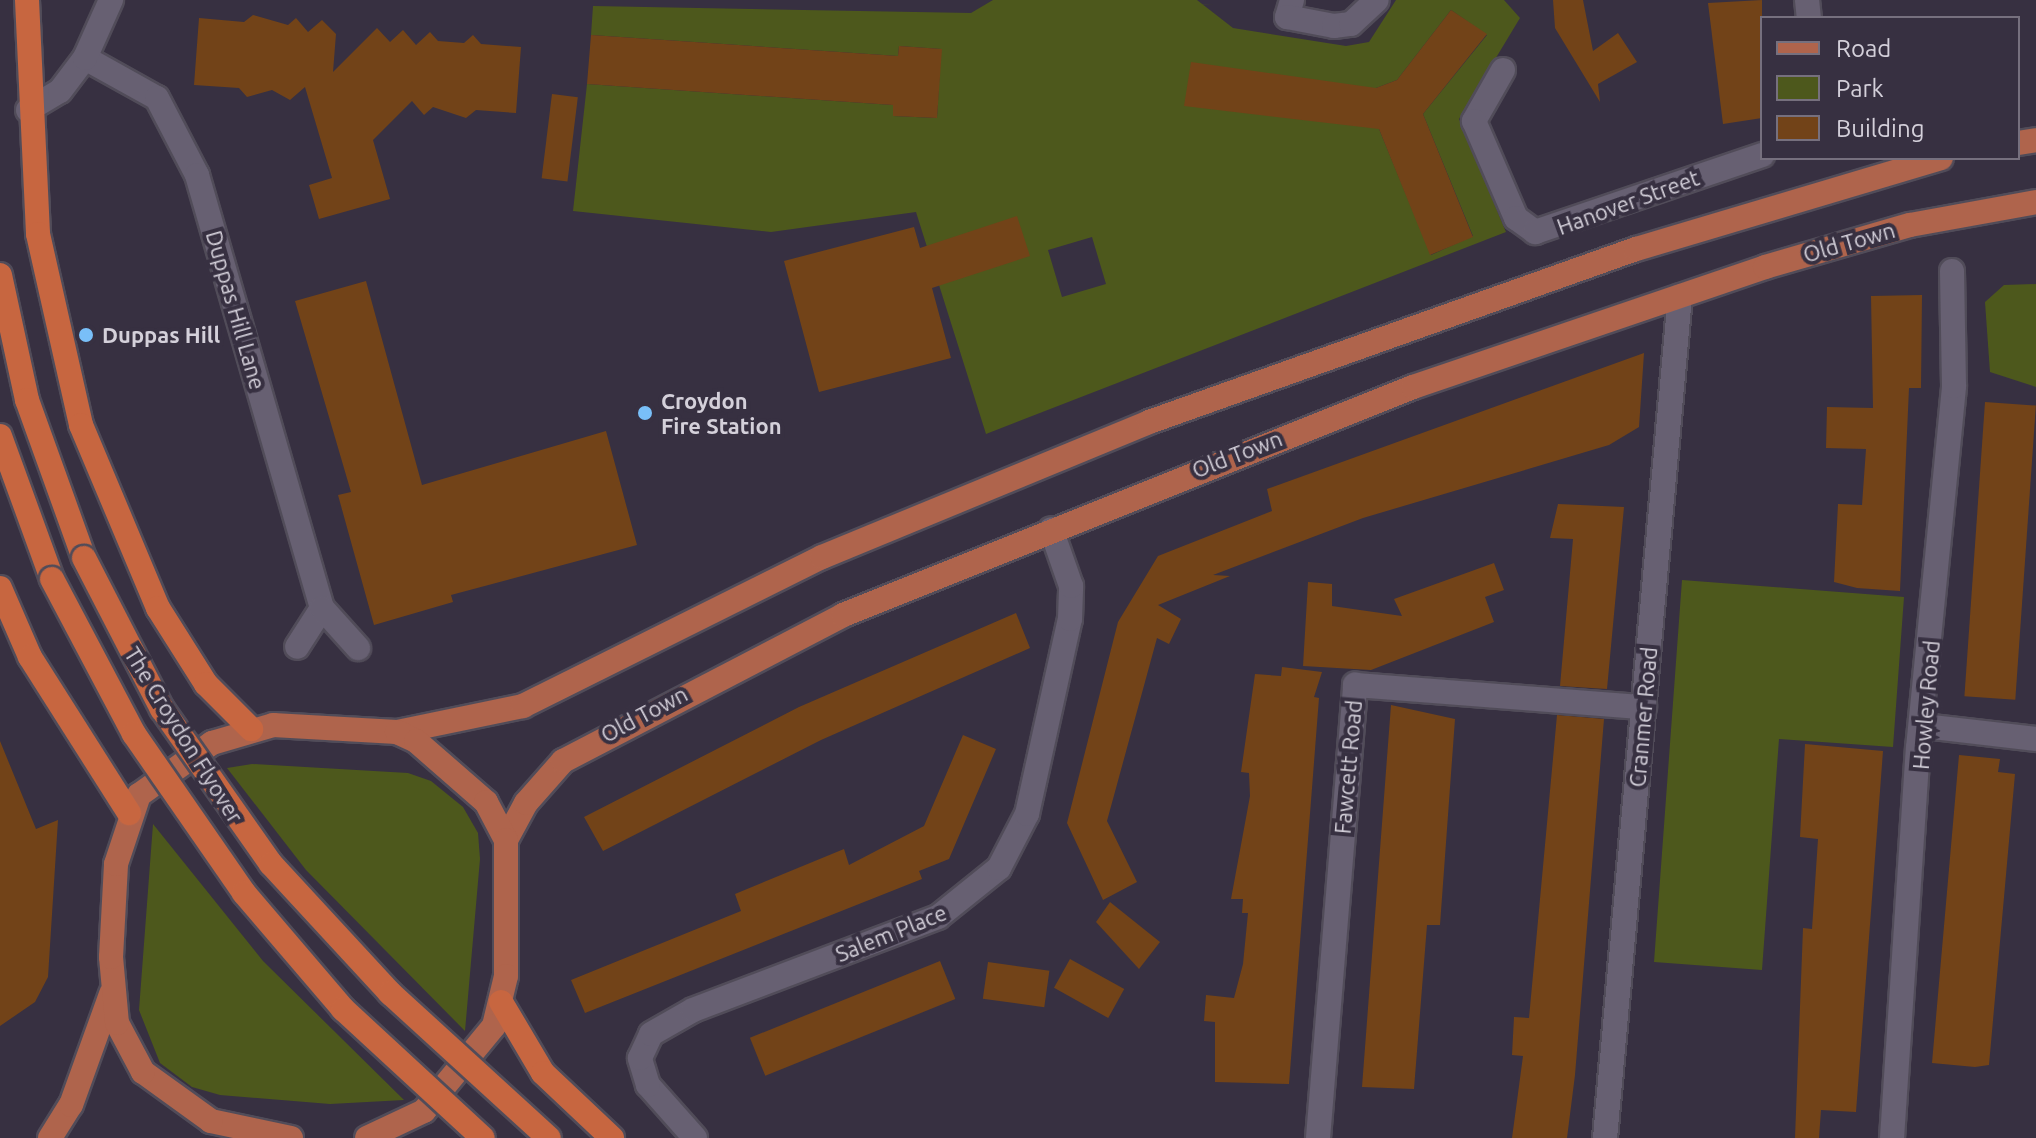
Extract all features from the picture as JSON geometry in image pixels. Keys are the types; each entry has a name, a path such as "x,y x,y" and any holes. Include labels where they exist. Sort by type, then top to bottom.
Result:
{"highway":[{"path":"27,0 28,110 49,300 95,465 173,634 206,684 251,729"},
{"name":"The Croydon Flyover","path":"0,275 35,427 84,558 162,709 271,864 369,973 549,1138"},
{"name":"The Croydon Flyover","path":"0,436 52,579 134,734 244,893 343,1009 483,1138"},
{"path":"0,588 30,657 129,813"},
{"path":"501,1002 543,1073 612,1138"}],"main road":[{"path":"249,1134 185,1107 143,1072 117,1023 113,988 116,864 129,813 174,765 251,729 397,732 523,706 822,557 1149,422 1664,239 1934,160"},
{"name":"Old Town","path":"506,840 544,778 620,726 843,615 1051,529 1413,387 1680,296 1896,229 2036,202"},
{"path":"367,1138 424,1111 456,1081 482,1048 501,1002 511,880 506,840 463,778 397,732"},
{"path":"50,1138 74,1098 113,988"},
{"path":"217,1138 249,1134 291,1138"}],"street":[{"path":"28,110 60,91 85,58 111,0"},
{"path":"1292,0 1287,17 1334,26 1351,24 1377,0"},
{"name":"Duppas Hill Lane","path":"85,58 157,98 182,135 322,608 358,648"},
{"name":"Hanover Street","path":"1503,70 1474,121 1516,218 1535,232 1760,156"},
{"name":"Howley Road","path":"1892,1138 1954,386 1952,271"},
{"name":"Cranmer Road","path":"1605,1138 1680,296"},
{"name":"Salem Place","path":"695,1138 648,1085 640,1058 651,1034 693,1010 938,917 999,868 1027,814 1070,619 1071,586 1051,529"},
{"path":"297,647 322,608"},
{"name":"Fawcett Road","path":"1318,1138 1355,685 1644,707"},
{"path":"1924,726 2036,739"}],"green space":[{"path":"993,0 1197,0 1233,28 1346,46 1369,42 1396,0 1504,0 1520,18 1459,119 1506,232 986,434 916,212 771,232 573,211 587,84 893,105 893,116 937,118 941,49 899,46 898,56 591,35 593,6 971,13","holes":["1451,10 1487,35 1423,114 1473,236 1431,255 1379,129 1376,88 1397,80","1092,237 1106,284 1062,297 1048,250"]},
{"path":"2036,284 2036,387 1990,372 1985,302 2004,285"},
{"path":"1682,580 1904,597 1893,747 1779,739 1762,970 1654,962"},
{"path":"252,764 408,773 431,781 463,807 478,833 480,859 465,1031 306,870 227,768"},
{"path":"153,824 263,961 404,1100 330,1104 220,1095 192,1087 160,1063 139,1010"}],"building":[{"path":"1553,0 1583,0 1593,51 1618,33 1637,62 1598,84 1600,102 1555,28"},
{"path":"1762,0 1760,118 1723,124 1708,3"},
{"path":"1451,10 1487,34 1423,114 1473,237 1430,255 1379,129 1184,106 1191,62 1376,88 1397,80"},
{"path":"253,15 288,25 296,18 308,32 322,20 336,34 333,72 377,28 390,42 403,30 416,45 430,32 438,41 464,43 473,35 481,44 521,47 516,113 476,110 466,118 433,107 424,115 412,101 373,140 390,199 319,219 309,185 332,178 305,87 290,100 272,90 247,97 239,88 194,85 199,18 244,22"},
{"path":"591,35 898,56 899,46 942,49 937,118 893,116 893,105 587,84"},
{"path":"552,94 578,97 567,182 542,178"},
{"path":"1017,216 1030,256 932,288 951,358 819,392 784,261 914,227 920,248"},
{"path":"366,281 422,485 606,431 637,545 451,595 453,602 374,625 338,495 351,492 295,301"},
{"path":"1922,295 1921,388 1909,388 1900,591 1857,588 1834,582 1838,504 1862,505 1866,449 1826,448 1827,407 1873,408 1871,296"},
{"path":"1644,353 1639,427 1609,445 1363,518 1213,575 1230,576 1158,605 1181,619 1169,644 1157,638 1107,821 1137,882 1103,900 1067,823 1118,622 1158,556 1272,511 1267,489"},
{"path":"1985,402 2036,406 2015,700 1964,696"},
{"path":"1558,504 1624,507 1607,689 1560,686 1573,539 1550,538"},
{"path":"1494,563 1504,590 1485,597 1494,622 1371,670 1303,666 1308,582 1332,584 1332,606 1402,616 1394,599"},
{"path":"1016,613 1030,648 821,740 603,851 584,817 799,707"},
{"path":"1282,667 1322,672 1314,697 1319,698 1289,1084 1215,1082 1215,1022 1204,1021 1206,995 1234,998 1243,964 1248,913 1242,913 1243,899 1231,899 1250,796 1249,773 1241,772 1255,674 1281,676"},
{"path":"1391,705 1455,719 1440,925 1427,925 1414,1089 1362,1087"},
{"path":"1557,715 1604,719 1575,1075 1567,1138 1512,1138 1523,1056 1512,1055 1514,1017 1529,1018"},
{"path":"963,735 996,749 949,859 919,871 922,879 585,1013 571,980 741,911 735,894 844,849 849,865 924,826"},
{"path":"0,741 36,829 58,820 48,977 35,1002 0,1026"},
{"path":"1805,744 1883,751 1856,1112 1821,1110 1819,1138 1795,1138 1803,928 1812,929 1818,839 1800,837"},
{"path":"1959,755 2000,759 1998,772 2015,774 1989,1065 1975,1067 1932,1063"},
{"path":"1110,902 1160,942 1139,969 1096,922"},
{"path":"1070,959 1124,989 1108,1018 1054,988"},
{"path":"940,961 955,999 765,1076 750,1038"},
{"path":"988,962 1049,971 1044,1007 983,999"}],"place":[{"name":"Duppas Hill","path":"86,335"},
{"name":"Croydon Fire Station","path":"645,413"}]}
